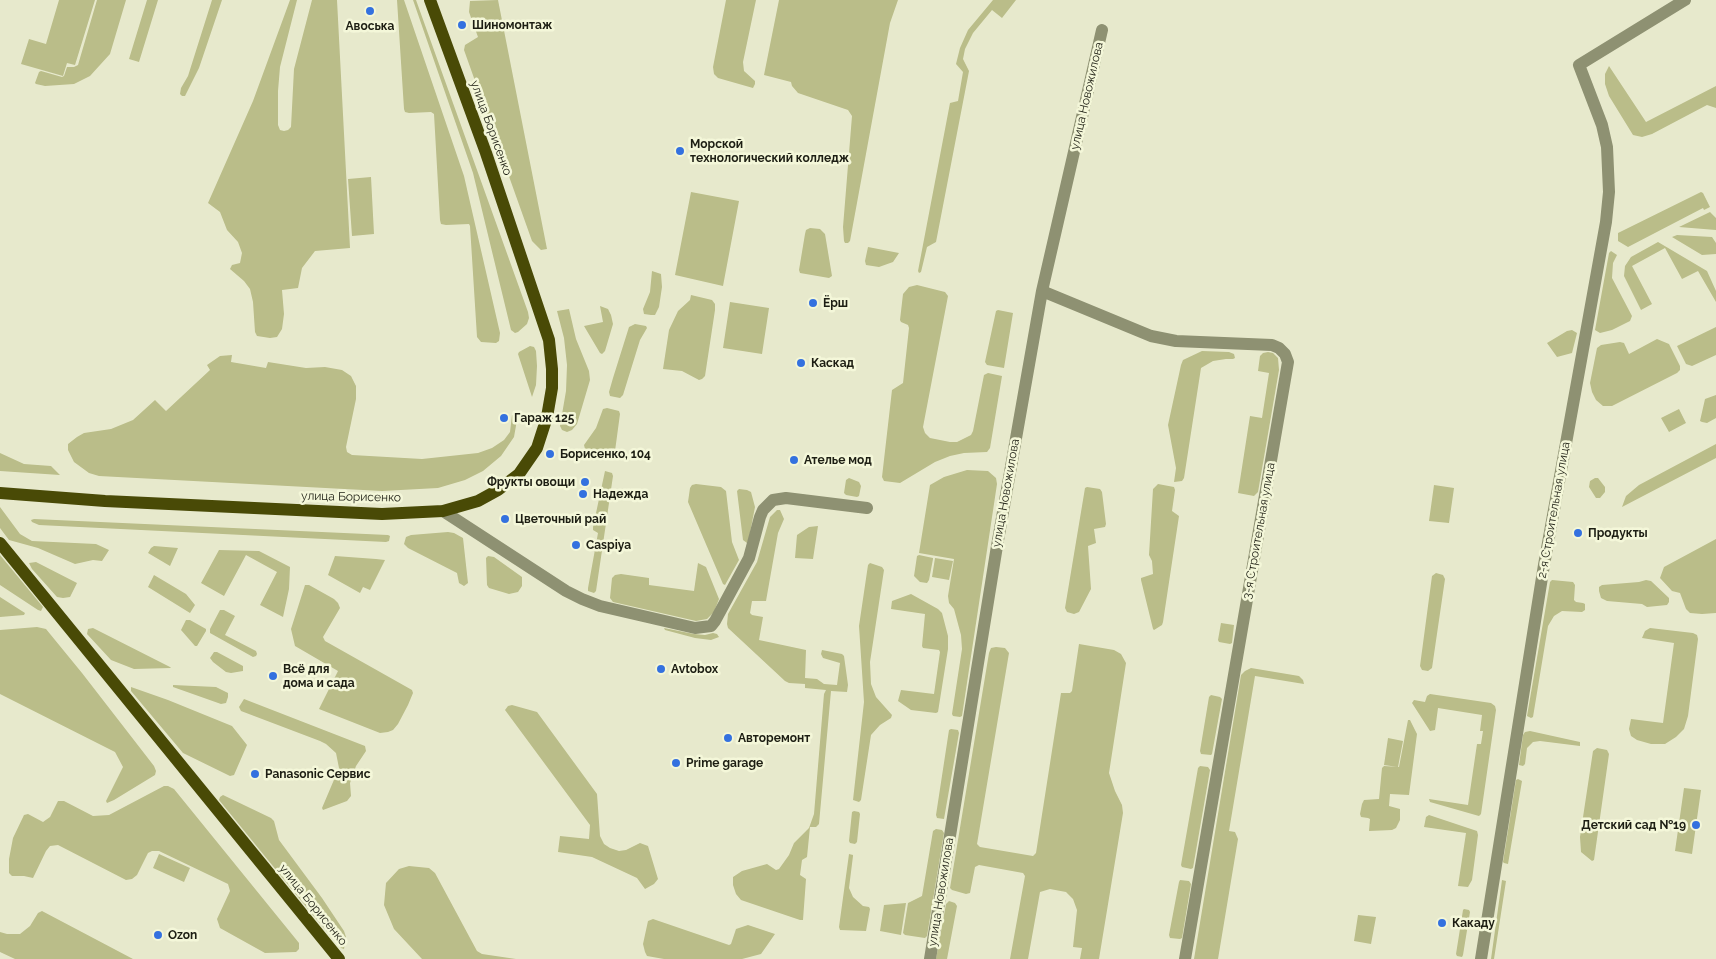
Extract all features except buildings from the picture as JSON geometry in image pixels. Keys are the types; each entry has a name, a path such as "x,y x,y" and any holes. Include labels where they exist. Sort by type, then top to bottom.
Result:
{"main road":[{"name":"улица Борисенко","path":"0,493 105,501 372,514 443,510 478,501 498,490 518,474 537,448 545,422 552,388 550,340 486,153 430,0"},
{"name":"улица Борисенко","path":"0,543 340,959"}],"street":[{"name":"2-я Строительная улица","path":"1481,959 1544,565 1605,230 1609,192 1607,147 1602,125 1579,65 1685,0"},
{"name":"улица Новожилова","path":"930,959 997,546 1042,291 1102,30"},
{"name":"3-я Строительная улица","path":"1042,291 1151,336 1176,341 1272,344 1284,354 1288,362 1185,959"},
{"path":"443,510 566,591 582,599 600,606 695,628 711,626 716,621 750,558 763,510 773,500 786,498 867,508"}],"green space":[{"path":"59,0 95,0 75,65 67,63 63,76 21,64 29,39 46,44"},
{"path":"97,0 126,0 110,54 90,76 74,84 45,86 36,84 39,72 41,71 62,77 67,67 78,65"},
{"path":"147,0 158,0 139,62 129,59"},
{"path":"212,0 222,0 199,68 185,96 182,96 180,94 181,88 188,76"},
{"path":"290,0 297,0 280,67 278,91 278,125 280,130 284,131 291,127 294,69 312,0 337,0 350,248 315,251 302,268 298,288 282,290 284,314 282,329 277,337 270,338 257,336 255,332 250,289 230,269 232,265 240,263 242,253 238,242 227,230 220,212 208,203 253,101"},
{"path":"397,0 404,0 464,176 500,333 499,341 496,343 481,342 477,337 470,226 469,224 441,224 434,114 431,112 409,113 405,112 404,109"},
{"path":"413,0 416,0 528,312 527,324 515,333 511,330 473,173"},
{"path":"498,0 547,249 541,250 532,241 464,50 465,45 478,37 469,12 470,1"},
{"path":"726,0 756,0 743,62 744,71 755,81 753,88 718,78 714,74 713,67"},
{"path":"779,0 898,0 890,23 850,241 848,243 844,241 843,227 852,116 848,110 798,93 791,82 764,75"},
{"path":"993,0 1016,0 1002,18 992,10 973,33 965,49 963,59 969,71 936,242 927,247 921,272 919,273 950,103 958,101 963,72 956,64 960,48 968,30"},
{"path":"1609,66 1646,122 1716,86 1716,108 1707,105 1652,134 1642,137 1633,135 1609,96 1605,84 1605,74"},
{"path":"371,177 374,234 352,236 348,179"},
{"path":"691,192 739,201 723,286 675,275"},
{"path":"1701,192 1710,207 1704,210 1703,208 1628,247 1618,241 1618,233"},
{"path":"1710,212 1716,218 1716,230 1679,227"},
{"path":"810,228 820,229 825,234 832,276 829,278 800,273 805,234 806,230"},
{"path":"1677,235 1712,237 1716,243 1716,254 1702,255 1672,237"},
{"path":"1658,242 1707,271 1716,291 1716,302 1698,271 1682,279 1665,248 1632,266 1652,304 1641,310 1624,276 1625,266 1631,257"},
{"path":"868,247 899,253 893,262 879,267 866,265"},
{"path":"1611,251 1617,255 1613,263 1612,278 1632,316 1630,321 1612,330 1600,333 1595,330 1609,253"},
{"path":"652,271 661,274 662,287 659,307 655,315 644,314 643,309 650,292"},
{"path":"917,285 945,292 948,296 923,427 925,433 930,438 950,442 957,442 971,435 984,375 988,373 1002,376 990,448 987,452 950,456 935,462 900,483 884,481 882,477 892,390 903,383 909,328 908,325 900,320 903,294 909,287"},
{"path":"691,295 712,300 715,304 705,376 699,380 682,371 663,369 669,330 678,311 690,300"},
{"path":"730,302 769,308 762,354 723,348"},
{"path":"600,306 608,309 613,324 605,351 602,354 584,326 603,322"},
{"path":"569,309 576,339 589,371 590,380 577,424 572,430 567,432 562,430 560,426 566,391 567,365 564,338 557,311"},
{"path":"996,311 1013,313 1004,368 987,365 985,362"},
{"path":"635,324 646,326 647,328 640,340 623,395 620,398 610,396 609,392 629,327"},
{"path":"1716,327 1716,355 1692,366 1686,364 1677,346"},
{"path":"1572,330 1577,333 1572,353 1557,357 1547,343"},
{"path":"1657,339 1669,344 1680,366 1680,370 1677,373 1612,406 1603,406 1596,400 1590,383 1597,348 1601,345 1620,342 1624,343 1629,354"},
{"path":"530,346 534,347 536,351 537,366 536,385 532,397 518,354"},
{"path":"1202,351 1229,352 1234,354 1235,358 1213,361 1201,368 1184,478 1182,481 1174,482 1176,468 1168,425 1183,360"},
{"path":"1268,352 1273,353 1278,358 1279,370 1258,492 1254,496 1238,493 1250,416 1262,418 1269,373 1258,371 1260,356"},
{"path":"232,355 231,362 266,368 268,362 306,368 325,367 342,370 351,376 356,386 356,399 346,447 347,452 352,455 422,459 478,453 492,448 504,440 510,432 512,415 517,420 514,437 501,456 483,471 465,480 438,488 382,491 99,476 89,473 74,462 68,450 68,444 77,437 84,433 111,429 133,420 155,400 166,411 210,370 207,365 220,356"},
{"path":"1716,395 1716,418 1707,423 1700,421 1705,399"},
{"path":"603,409 619,411 620,414 615,451 613,455 609,456 589,452 585,449 584,445 596,428"},
{"path":"1679,409 1686,423 1669,432 1661,418"},
{"path":"1716,444 1716,458 1622,507 1626,496 1639,485"},
{"path":"0,453 24,464 51,466 60,475 0,471"},
{"path":"967,470 988,471 996,478 997,484 962,716 960,717 953,716 952,714 962,649 961,635 954,609 949,603 948,596 954,559 919,553 930,485 944,477"},
{"path":"605,471 612,473 613,476 596,591 594,593 588,591 598,533 593,530 593,527"},
{"path":"849,478 859,482 861,486 859,496 857,497 844,493 846,480"},
{"path":"1598,478 1605,487 1605,492 1600,498 1596,498 1589,487 1590,481"},
{"path":"696,484 721,487 726,491 732,542 739,560 725,585 688,502 690,488"},
{"path":"1158,484 1174,487 1172,511 1179,516 1163,622 1162,625 1154,630 1141,578 1153,574 1152,561 1149,555 1153,489"},
{"path":"1434,485 1454,488 1449,523 1429,521"},
{"path":"1085,488 1100,489 1102,492 1106,524 1105,527 1094,529 1096,543 1088,546 1091,589 1079,612 1074,614 1067,612 1065,608"},
{"path":"739,489 751,492 755,507 747,543 743,540 737,491"},
{"path":"0,507 20,534 32,541 96,544 109,550 102,561 93,560 75,564 38,548 9,540 0,528"},
{"path":"777,510 780,510 784,519 778,533 766,601 752,601 750,613 763,617 759,640 806,650 805,678 817,679 824,684 837,685 840,663 823,658 822,650 842,654 844,656 848,685 847,692 831,691 819,824 816,827 810,827 807,857 802,860 800,875 806,879 803,920 741,900 736,894 733,885 733,877 742,871 767,864 776,870 779,869 789,855 794,843 809,828 814,814 824,694 826,690 805,688 805,684 785,681 728,628 727,624 728,614 757,562 770,517"},
{"path":"31,520 390,536 389,541 386,542 39,525 32,522"},
{"path":"818,526 813,559 795,558 797,535 809,527"},
{"path":"448,532 463,538 468,583 464,586 459,583 457,573 408,548 404,544 406,537 411,535"},
{"path":"1716,539 1716,613 1690,613 1686,609 1680,593 1672,591 1660,578 1664,567"},
{"path":"154,546 178,548 170,566 148,553"},
{"path":"219,550 259,551 290,567 289,589 283,617 260,605 277,572 246,555 224,596 201,583"},
{"path":"0,555 43,607 41,611 0,585"},
{"path":"335,556 385,560 370,590 363,587 360,593 328,575"},
{"path":"488,556 494,557 522,577 522,586 518,592 509,594 489,588 487,585 486,558"},
{"path":"917,556 933,558 927,583 920,582 914,576"},
{"path":"935,558 953,561 949,580 932,577"},
{"path":"36,562 77,583 70,597 57,597 29,563"},
{"path":"698,563 706,567 719,599 714,612 707,619 696,621 613,602 610,598 612,578 615,575 621,574 649,578 649,585 694,591"},
{"path":"870,563 882,567 884,570 870,662 871,684 876,697 892,715 871,735 861,800 859,802 853,800 864,702 859,626 868,565"},
{"path":"1436,573 1443,575 1445,579 1432,668 1428,671 1422,670 1420,666 1432,576"},
{"path":"154,575 186,594 195,605 190,613 148,587"},
{"path":"1552,580 1573,582 1575,585 1574,600 1585,604 1585,610 1582,612 1562,611 1554,616 1548,626 1533,717 1531,718 1527,716 1550,582"},
{"path":"1651,581 1669,598 1667,605 1647,607 1642,604 1607,601 1601,598 1599,587 1602,585"},
{"path":"305,585 309,585 334,599 340,608 323,637 325,641 412,690 413,693 408,705 393,730 380,733 319,709 338,671 295,646 291,629"},
{"path":"911,594 942,613 948,636 948,649 938,712 936,713 911,710 898,701 901,690 934,694 940,652 939,650 923,648 922,646 925,614 891,609 892,601"},
{"path":"0,597 25,613 24,615 0,617"},
{"path":"220,610 235,616 225,635 256,651 256,656 253,657 210,633 210,629"},
{"path":"186,620 190,620 206,629 197,646 181,630"},
{"path":"1221,623 1234,625 1232,643 1230,644 1219,642 1218,640"},
{"path":"37,627 46,629 82,673 156,771 155,775 107,803 106,801 123,767 115,752 0,694 0,630"},
{"path":"93,628 171,668 134,669 111,660 87,634 88,629"},
{"path":"664,628 694,634 705,635 713,633 719,637 711,640 695,638 665,630"},
{"path":"1650,628 1693,633 1697,635 1698,639 1688,716 1684,729 1665,744 1651,744 1637,740 1631,736 1629,729 1631,719 1663,723 1674,643 1642,638 1645,631"},
{"path":"1079,644 1114,650 1121,654 1126,663 1109,773 1122,805 1123,813 1099,959 1080,959 1082,948 1073,947 1077,910 1073,899 1066,892 1050,889 1040,892 1028,959 1010,959 1025,876 1023,873 979,865 975,867 970,893 966,894 950,888 989,653 991,648 996,647 1005,648 1009,653 977,844 980,847 1033,856 1036,853 1061,693 1070,693 1072,691"},
{"path":"214,652 243,666 243,671 226,672 210,658"},
{"path":"1251,668 1299,676 1304,684 1255,676 1229,831 1235,832 1238,839 1218,959 1194,959 1241,675"},
{"path":"173,685 216,687 228,693 228,697 226,703 221,704 173,687"},
{"path":"131,687 232,726 247,745 234,775 230,776 183,753 131,691"},
{"path":"1430,694 1491,703 1495,706 1496,710 1481,814 1479,816 1430,802 1429,799 1468,805 1477,744 1481,744 1483,731 1480,731 1482,715 1438,708 1435,730 1430,731 1412,703 1414,700 1425,702"},
{"path":"1211,695 1222,699 1211,755 1201,754 1200,751 1209,697"},
{"path":"244,699 365,746 366,751 356,766 350,783 351,796 347,801 323,810 322,808 339,768 336,753 320,741 241,711 239,707"},
{"path":"512,705 537,712 597,794 600,836 604,844 619,851 626,850 640,843 648,846 658,879 654,884 645,889 637,878 592,857 558,852 560,836 589,839 590,825 505,710 508,706"},
{"path":"1408,720 1410,720 1417,734 1409,795 1390,794 1389,806 1400,809 1400,820 1396,828 1392,830 1369,831 1370,819 1361,817 1360,814 1362,804 1364,800 1379,799 1382,768 1384,766 1399,767"},
{"path":"949,730 958,730 959,733 944,819 937,818 936,815"},
{"path":"1530,731 1580,742 1580,746 1540,741 1533,742 1527,748 1525,764 1523,766 1519,765 1523,735 1525,732"},
{"path":"1388,738 1403,741 1398,767 1384,765"},
{"path":"1597,748 1607,750 1609,754 1594,860 1592,861 1581,852 1580,837 1593,751"},
{"path":"1200,766 1208,767 1210,770 1193,868 1191,869 1181,865 1198,768"},
{"path":"1516,780 1522,781 1508,864 1503,862"},
{"path":"164,786 174,789 299,943 299,949 296,952 265,953 220,928 217,919 230,891 228,884 159,851 148,853 137,875 132,879 126,880 58,845 50,846 46,851 33,878 12,876 9,873 9,859 13,838 24,815 28,814 43,822 50,817 58,801 64,801 93,816 109,815"},
{"path":"1684,788 1701,790 1692,854 1675,851"},
{"path":"223,795 274,821 279,840 344,931 346,937 344,949 341,948 312,914 219,800"},
{"path":"852,812 860,814 857,842 855,844 849,841"},
{"path":"1429,815 1477,831 1472,880 1468,887 1458,886 1466,833 1424,827 1426,817"},
{"path":"936,829 942,830 944,833 927,936 925,938 905,935 903,933 908,903 922,896 933,831"},
{"path":"159,854 190,868 184,882 153,868"},
{"path":"849,854 853,856 849,888 853,897 863,906 870,909 866,931 840,930 839,927"},
{"path":"409,866 429,868 435,873 477,951 482,954 516,959 422,959 394,929 384,905 386,883 399,869"},
{"path":"1180,880 1189,881 1191,884 1182,938 1180,939 1170,938 1169,935"},
{"path":"1502,880 1506,881 1494,959 1491,959"},
{"path":"949,901 957,906 947,959 936,959 946,904"},
{"path":"906,903 901,935 880,931 884,905"},
{"path":"1464,909 1470,912 1462,957 1456,954"},
{"path":"42,911 133,959 15,959 0,952 0,932 20,934 30,926 38,913"},
{"path":"1358,915 1376,917 1371,944 1354,941"},
{"path":"653,919 729,945 736,929 748,925 775,934 761,954 742,959 664,959 647,956 645,952 643,944 648,921"}],"place":[{"name":"Авоська","path":"370,11"},
{"name":"Шиномонтаж","path":"462,25"},
{"name":"Морской технологический колледж","path":"680,151"},
{"name":"Ёрш","path":"813,303"},
{"name":"Каскад","path":"801,363"},
{"name":"Гараж 125","path":"504,418"},
{"name":"Борисенко, 104","path":"550,454"},
{"name":"Ателье мод","path":"794,460"},
{"name":"Фрукты овощи","path":"585,482"},
{"name":"Надежда","path":"583,494"},
{"name":"Цветочный рай","path":"505,519"},
{"name":"Продукты","path":"1578,533"},
{"name":"Caspiya","path":"576,545"},
{"name":"Avtobox","path":"661,669"},
{"name":"Всё для дома и сада","path":"273,676"},
{"name":"Авторемонт","path":"728,738"},
{"name":"Prime garage","path":"676,763"},
{"name":"Panasonic Сервис","path":"255,774"},
{"name":"Детский сад №19","path":"1696,825"},
{"name":"Какаду","path":"1442,923"},
{"name":"Ozon","path":"158,935"}]}
